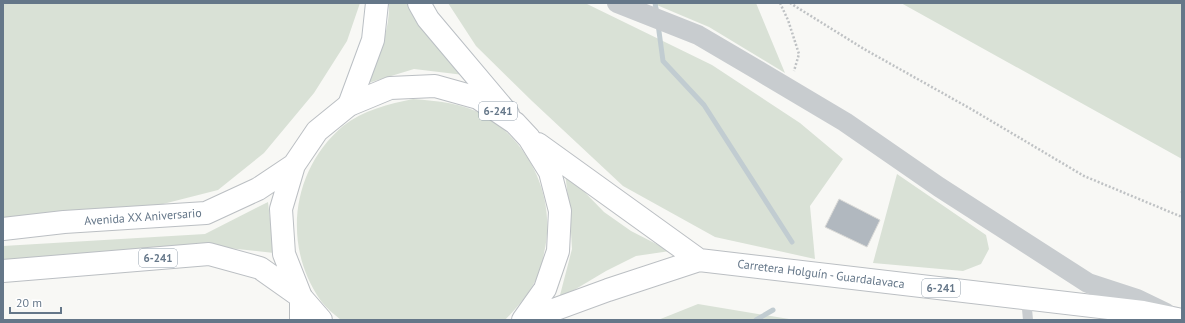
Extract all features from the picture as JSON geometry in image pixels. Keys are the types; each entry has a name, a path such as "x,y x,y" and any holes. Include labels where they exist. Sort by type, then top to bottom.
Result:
{"main road":[{"path":"349,105 373,40 377,3"},
{"path":"419,3 428,19 461,60 522,130"},
{"name":"6-241","path":"301,297 284,254 281,209 294,165 317,131 349,105 390,88 435,86 478,98 522,130 550,172 560,211 558,251 545,289 525,320"},
{"name":"Carretera Holguín - Guardalavaca","path":"522,130 699,260"},
{"name":"Avenida XX Aniversario","path":"3,229 64,222 206,213 258,189 294,165"},
{"name":"6-241","path":"3,271 209,254 260,268 301,297 321,320"},
{"name":"Carretera Holguín - Guardalavaca","path":"525,320 608,290 699,260 1142,312 1181,320"},
{"path":"301,297 301,320"}],"street":[{"path":"617,3 698,35 788,88 845,122 939,187 1088,283 1137,299 1181,320"}],"lane":[{"path":"1026,298 1028,320"}],"path":[{"path":"780,3 788,20 799,54 788,88"},
{"path":"790,3 864,49 971,109 1084,176 1182,217"}],"shaded area":[{"path":"3,3 360,3 347,41 314,93 264,153 218,190 159,205 3,218"},
{"path":"389,3 408,3 420,24 464,75 414,69 365,84 385,35 389,14"},
{"path":"448,3 585,3 712,65 800,123 843,159 810,206 815,259 715,237 623,186 532,101 476,46"},
{"path":"652,3 756,3 785,73 709,27"},
{"path":"901,3 1182,3 1182,159"},
{"path":"413,99 458,105 484,115 501,127 515,141 527,157 536,175 543,193 547,213 547,233 541,269 536,281 528,293 505,320 341,320 323,304 309,279 301,257 297,233 298,209 303,186 312,164 326,144 343,126 351,120 376,108"},
{"path":"565,172 604,212 631,231 670,251 636,256 606,271 559,299 572,249"},
{"path":"897,174 986,235 989,249 981,264 963,271 873,263"},
{"path":"268,202 274,253 209,246 3,260 3,246 205,234"},
{"path":"698,304 795,320 658,320"}],"building":[{"path":"839,199 880,220 867,247 825,227"}],"waterway":[{"path":"655,3 657,14"},
{"path":"658,24 663,61 704,105 792,242"},
{"path":"756,320 773,310"}]}
